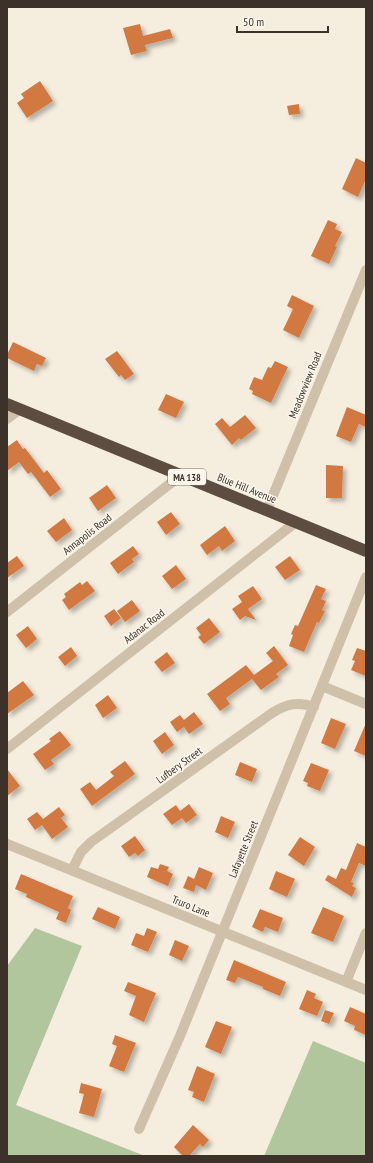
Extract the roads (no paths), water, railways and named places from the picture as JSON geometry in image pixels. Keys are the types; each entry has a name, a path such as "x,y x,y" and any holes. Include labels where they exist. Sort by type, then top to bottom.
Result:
{"highway":[{"name":"Blue Hill Avenue","path":"7,404 366,551"}],"street":[{"name":"Meadowview Road","path":"267,510 366,270"},
{"path":"7,419 20,409"},
{"name":"Annapolis Road","path":"7,612 182,475"},
{"name":"Adanac Road","path":"7,749 296,522"},
{"name":"Lafayette Street","path":"139,1129 180,1036 366,577"},
{"path":"322,686 366,704"},
{"name":"Lufbery Street","path":"72,870 81,852 91,842 272,713 292,704 304,704 314,707"},
{"name":"Truro Lane","path":"7,844 366,990"},
{"path":"346,982 366,933"}]}
